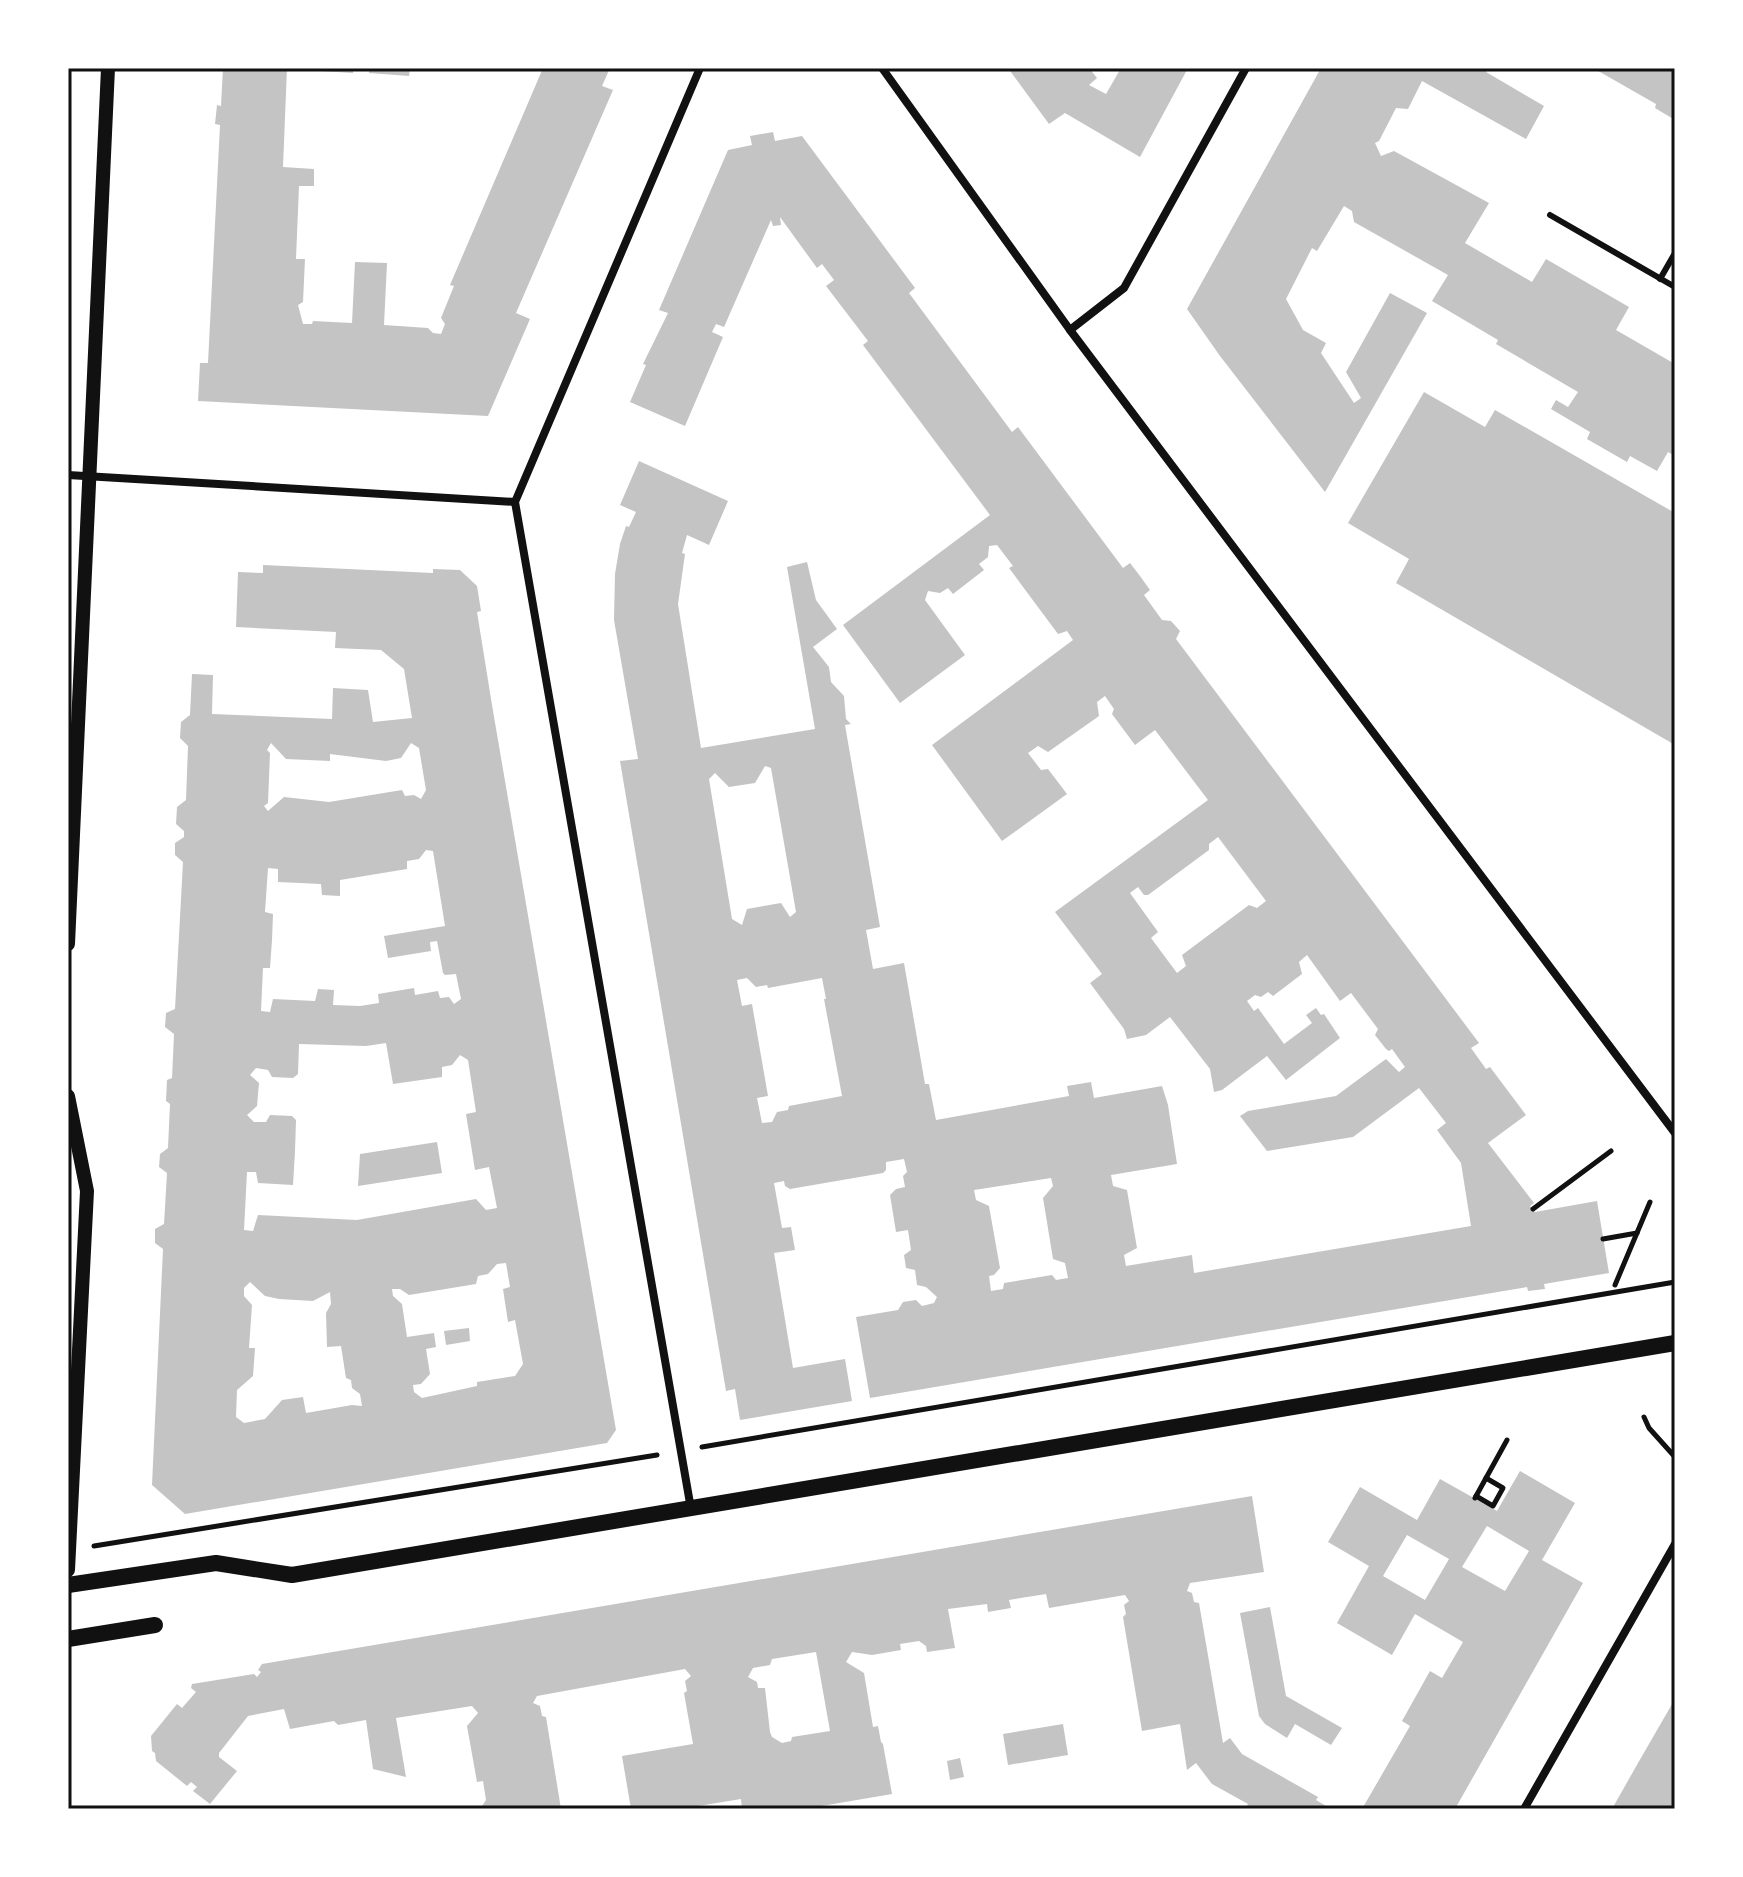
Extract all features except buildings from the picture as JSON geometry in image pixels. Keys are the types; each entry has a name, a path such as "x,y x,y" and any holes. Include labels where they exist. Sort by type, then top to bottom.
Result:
{"main road":[{"path":"68,1585 216,1563 292,1575 1675,1343"},
{"path":"68,1639 155,1625"}],"street":[{"path":"68,944 108,68"},
{"path":"691,1509 515,502 700,68"},
{"path":"882,68 1070,330 1675,1133"},
{"path":"1070,330 1124,288 1246,68"},
{"path":"68,475 515,502"},
{"path":"68,1096 87,1191 68,1570"},
{"path":"1524,1809 1675,1544"}],"lane":[{"path":"1550,215 1675,287"},
{"path":"1660,279 1675,253"}],"path":[{"path":"1533,1209 1611,1151"},
{"path":"1615,1285 1650,1202"},
{"path":"1603,1239 1638,1232"},
{"path":"69,1551 1675,1282"},
{"path":"1644,1417 1658,1441 1675,1457"},
{"path":"1486,1478 1503,1488 1493,1506 1476,1497 1486,1478 1507,1440"}]}
